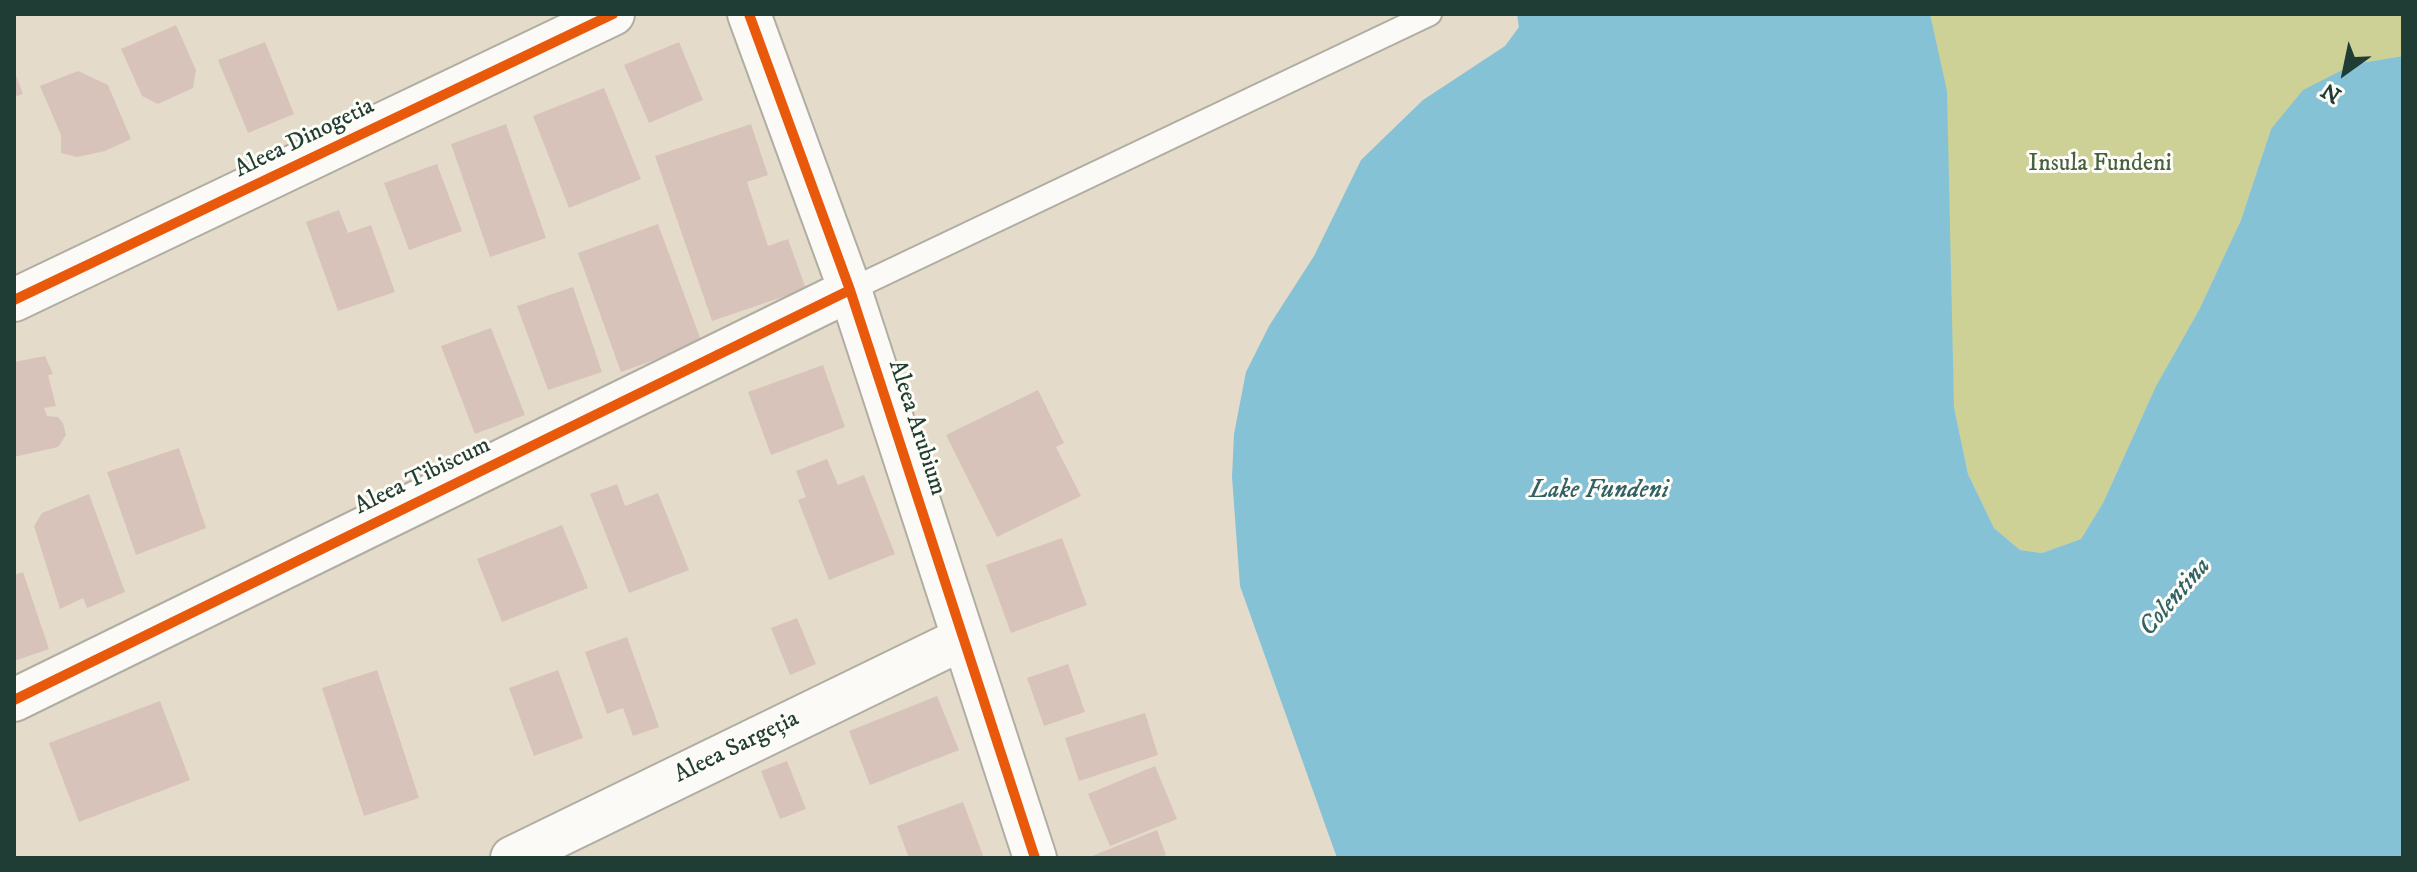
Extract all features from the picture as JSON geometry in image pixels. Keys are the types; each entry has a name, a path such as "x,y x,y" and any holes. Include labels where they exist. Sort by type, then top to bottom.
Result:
{"street":[{"name":"Aleea Dinogetia","path":"14,300 613,14"},
{"name":"Aleea Arubium","path":"749,14 850,290 1035,858"},
{"name":"Aleea Tibiscum","path":"14,700 850,290"},
{"name":"Aleea Sargeția","path":"512,858 962,639"}],"lane":[{"path":"850,290 1430,14"}],"green space":[{"name":"Insula Fundeni","path":"1930,14 2403,14 2403,56 2354,64 2271,129 2241,220 2199,310 2156,386 2103,503 2081,539 2042,553 2020,550 1994,528 1968,474 1954,407 1948,257"}],"water":[{"name":"Lake Fundeni","path":"1517,14 1930,14 1947,91 1954,407 1968,474 1994,528 2020,550 2042,553 2081,539 2103,503 2156,386 2199,310 2241,220 2271,129 2303,90 2354,64 2403,56 2403,858 1337,858 1240,586 1232,477 1234,434 1246,372 1269,326 1314,256 1361,160 1423,100 1505,46 1519,27"}],"building":[{"path":"176,25 196,70 193,88 158,104 142,96 121,49"},
{"path":"265,42 294,114 248,133 218,60"},
{"path":"679,42 703,100 649,123 624,65"},
{"path":"14,70 23,94 14,97"},
{"path":"78,71 108,85 131,139 105,151 77,157 61,153 61,135 40,86"},
{"path":"604,88 641,179 569,208 533,116"},
{"path":"506,124 546,238 490,257 451,144"},
{"path":"751,124 768,175 747,182 768,246 788,239 806,289 712,321 655,156"},
{"path":"437,164 462,231 409,250 384,183"},
{"path":"339,210 348,233 371,225 395,292 338,311 306,222"},
{"path":"658,224 702,343 621,372 578,253"},
{"path":"573,287 602,372 548,390 517,306"},
{"path":"491,328 525,415 475,434 441,346"},
{"path":"45,356 53,374 48,375 56,406 44,408 47,416 58,417 63,423 66,435 58,447 14,457 14,362"},
{"path":"823,365 845,427 771,455 748,392"},
{"path":"1038,390 1064,443 1056,447 1081,496 997,537 946,435"},
{"path":"179,448 206,528 136,555 107,472"},
{"path":"827,459 838,485 864,475 895,554 829,580 798,500 806,497 796,471"},
{"path":"617,484 625,506 658,493 689,570 629,593 590,494"},
{"path":"89,494 125,592 87,608 83,598 60,609 34,526 42,513"},
{"path":"562,525 588,588 502,622 477,559"},
{"path":"1062,538 1087,605 1011,633 986,565"},
{"path":"23,572 49,649 14,661 14,575"},
{"path":"797,618 816,664 790,675 771,628"},
{"path":"627,637 659,727 633,736 623,708 607,714 585,652"},
{"path":"1068,664 1085,712 1044,726 1027,678"},
{"path":"377,670 419,798 364,816 322,688"},
{"path":"558,670 583,738 534,756 509,688"},
{"path":"937,696 959,750 870,785 849,731"},
{"path":"160,701 190,780 79,822 49,743"},
{"path":"1145,713 1158,755 1079,781 1065,738"},
{"path":"787,761 806,809 780,819 761,771"},
{"path":"1155,766 1177,819 1110,846 1088,794"},
{"path":"963,802 984,858 909,858 897,826"},
{"path":"1157,830 1166,855 1157,858 1087,858"}],"cycle path":[{"path":"14,300 613,14"},
{"path":"749,14 850,290 1035,858"},
{"path":"14,700 850,290"}],"water label":[{"name":"Colentina","path":"2176,598"}]}
